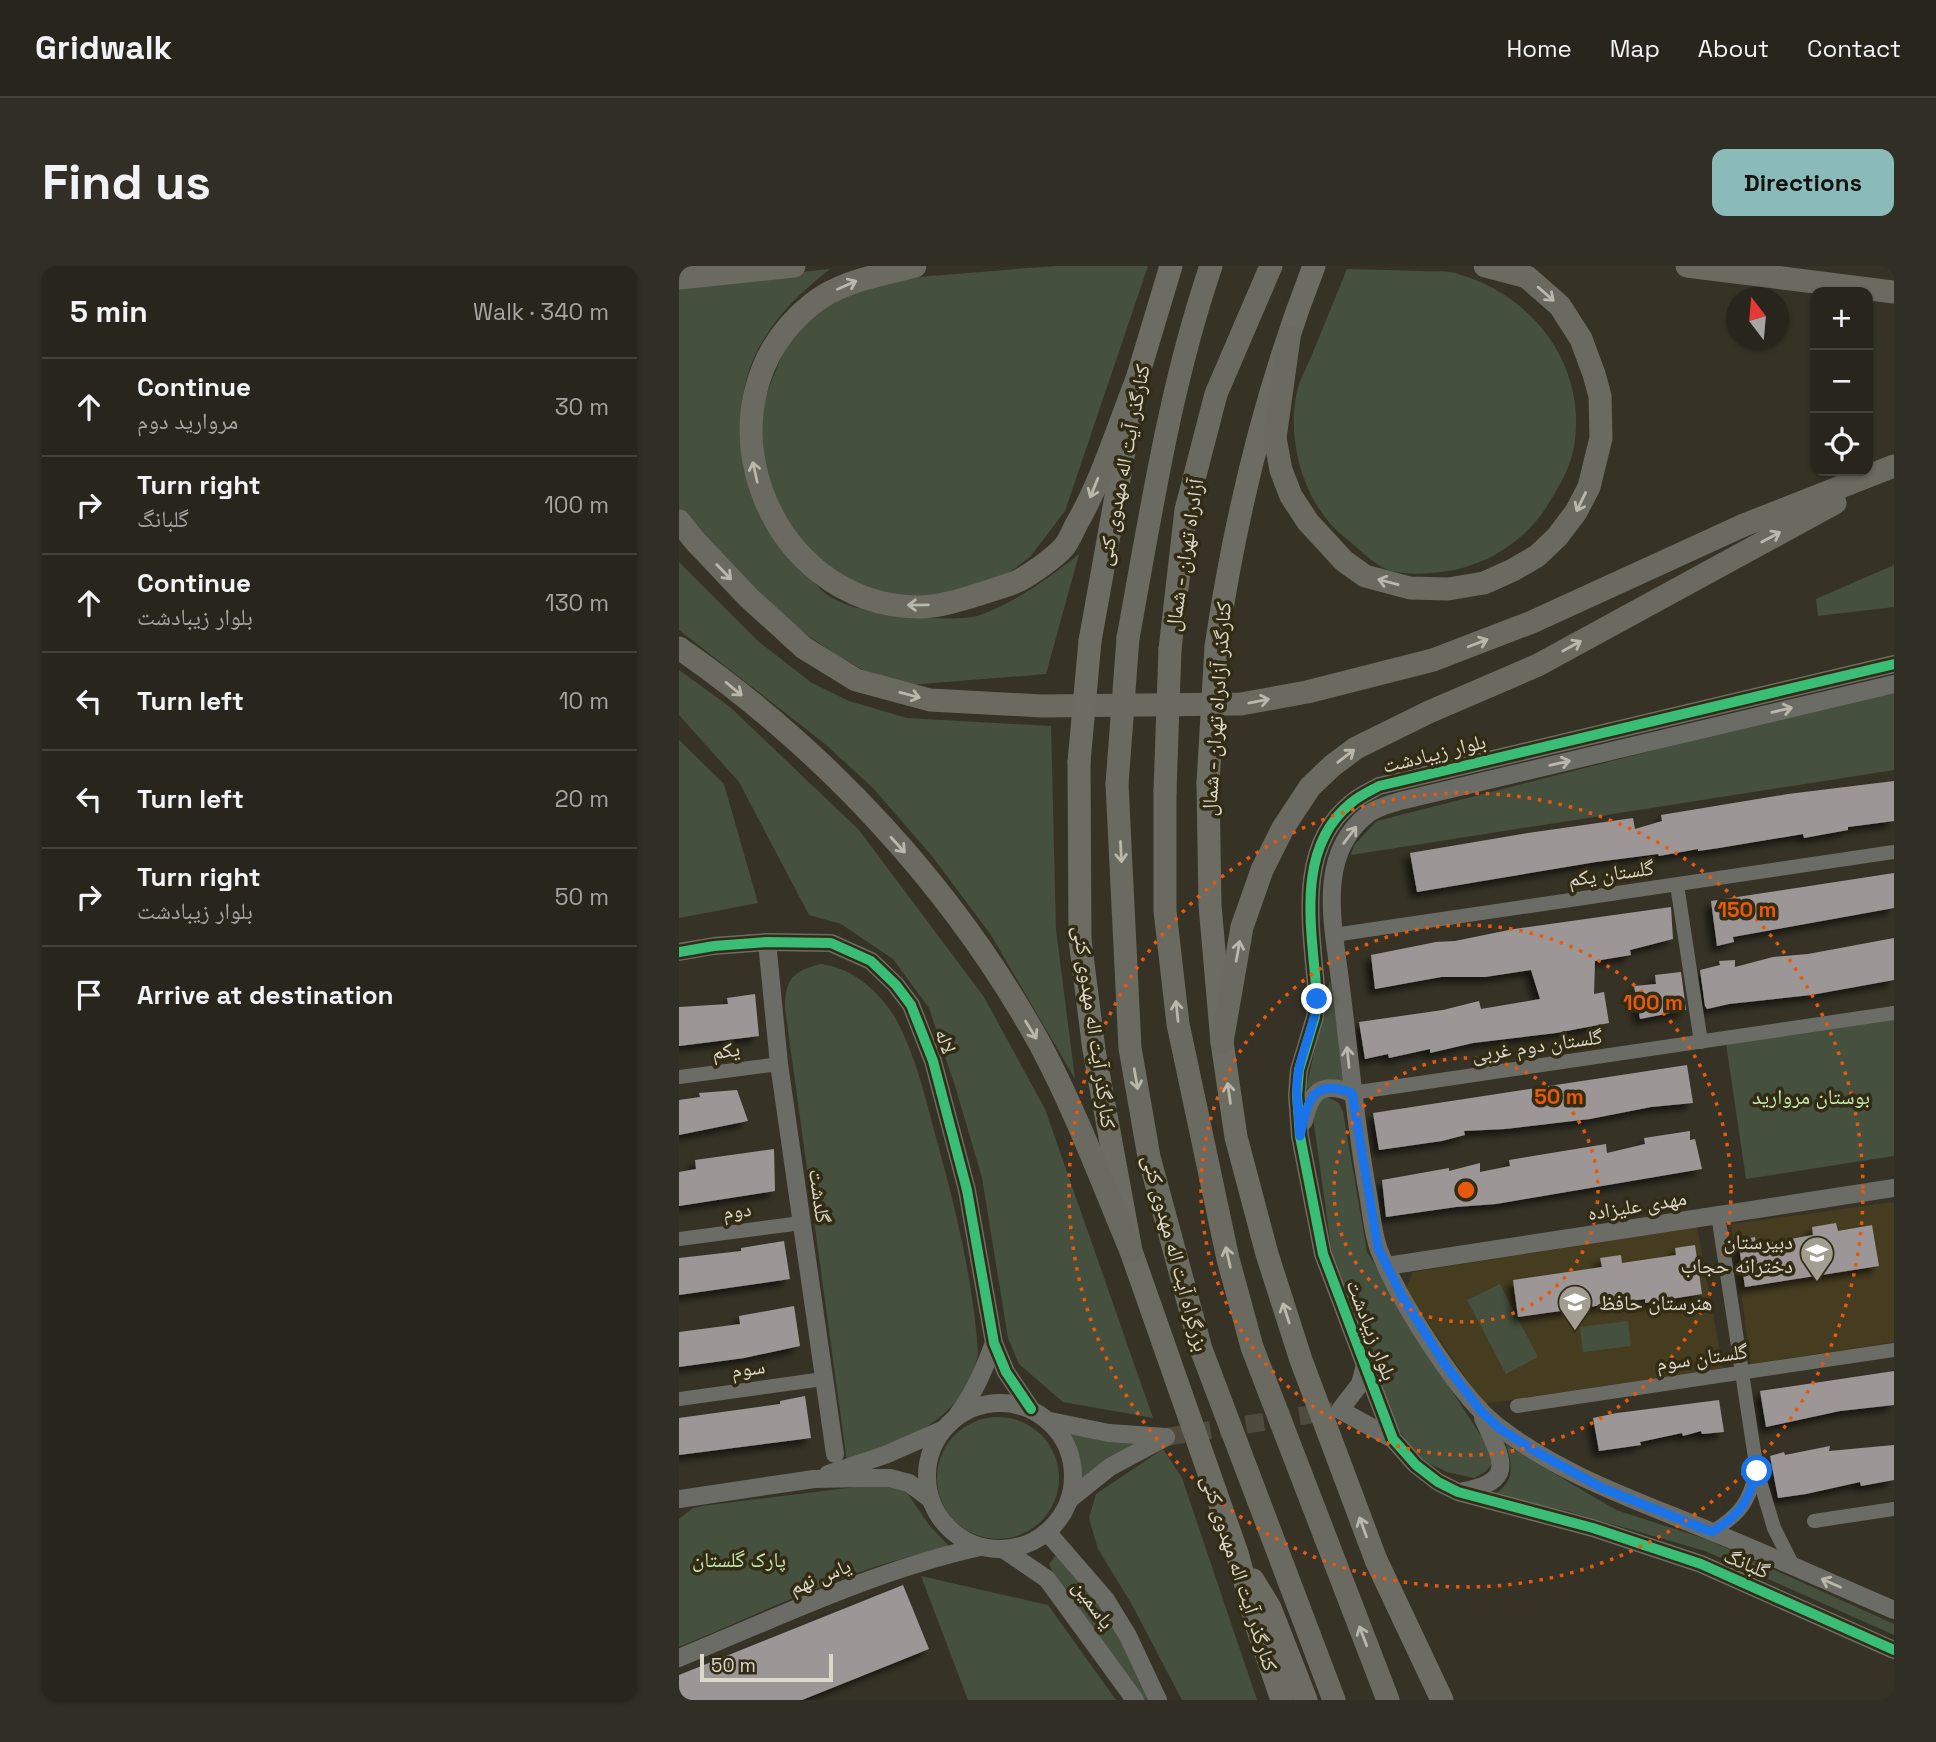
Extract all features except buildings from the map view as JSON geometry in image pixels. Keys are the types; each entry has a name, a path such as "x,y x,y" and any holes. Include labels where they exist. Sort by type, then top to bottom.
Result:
{"highway":[{"path":"679,278 794,266"},
{"path":"915,266 853,281 812,304 791,325 770,354 753,406 752,459 759,490 775,521 793,547 822,575 854,593 891,604 920,607 957,601 1020,580 1063,548 1085,509 1137,379"},
{"name":"آزادراه تهران - شمال","path":"1117,784 1128,638 1162,452 1199,301 1211,266"},
{"name":"آزادراه تهران - شمال","path":"1271,266 1257,304 1216,394 1186,510 1170,649 1165,790 1165,911 1178,1024 1228,1259 1252,1347 1388,1700"},
{"path":"1289,338 1275,438 1281,470 1291,496 1323,541 1365,576 1411,588 1448,589 1484,583 1537,556 1557,537 1576,512 1589,487 1601,438 1600,396 1594,374 1581,339 1560,306 1527,277 1485,266"},
{"path":"1687,266 1894,292"},
{"path":"679,521 749,598 804,648 856,680 930,700 1042,706 1241,705 1307,692 1433,660 1532,622 1744,525 1894,469"},
{"path":"1222,1042 1242,927 1262,870 1283,828 1310,787 1332,766 1356,748 1429,712 1538,666 1894,469"},
{"path":"679,648 713,672 800,744 860,802 928,878 988,960 1041,1045 1074,1113 1131,1251"},
{"name":"بزرگراه آیت اله مهدوی کنی","path":"1117,784 1130,1048 1149,1157 1201,1349 1334,1700"}],"main road":[{"name":"کنارگذر آیت اله مهدوی کنی","path":"1171,266 1137,379 1090,641 1079,762 1080,940 1094,1050 1131,1251 1237,1553 1258,1630 1282,1700"},
{"name":"کنارگذر آزادراه تهران - شمال","path":"1222,1042 1210,905 1208,783 1216,647 1228,566 1264,411 1314,266"},
{"path":"1222,1042 1236,1137 1267,1254 1301,1360 1426,1700"},
{"path":"1237,1553 1269,1608 1306,1700"},
{"path":"1375,1560 1443,1700"}],"street":[{"name":"بلوار زیبادشت","path":"1458,1492 1438,1482 1416,1465 1393,1439 1324,1254 1300,1136 1297,1095 1299,1070 1315,1017 1317,999 1311,885 1321,841 1332,823 1351,802 1379,786 1894,664"},
{"name":"بلوار زیبادشت","path":"1481,1411 1444,1363 1403,1298 1378,1248 1352,1093 1331,901 1336,862 1346,836 1370,812 1400,801 1894,684"},
{"name":"گلستان یکم","path":"1334,935 1894,852"},
{"path":"1677,885 1701,1042"},
{"name":"لاله","path":"679,952 767,942 831,943 871,961 896,985 911,1005 933,1061 967,1190 994,1343 1006,1372 1031,1409"},
{"name":"گلدشت","path":"767,942 779,1065 835,1454"},
{"name":"گلستان دوم غربی","path":"1352,1093 1894,1013"},
{"name":"یکم","path":"679,1077 779,1065"},
{"path":"1300,1136 1308,1104 1315,1093 1336,1087 1352,1093"},
{"name":"مهدی علیزاده","path":"1387,1266 1894,1188"},
{"path":"1718,1215 1757,1471 1774,1528 1793,1566"},
{"name":"دوم","path":"679,1239 801,1223"},
{"path":"955,1417 972,1408 991,1403 1011,1403 1031,1409 1050,1422 1064,1438 1072,1457 1074,1478 1070,1499 1060,1519 1048,1532 1021,1546 1003,1549 980,1547 961,1538 945,1525 929,1498 926,1482 932,1448 942,1430 970,1398 994,1343"},
{"name":"گلستان سوم","path":"1517,1406 1894,1350"},
{"path":"1365,1365 1360,1384 1340,1410 1393,1439"},
{"name":"سوم","path":"679,1399 823,1379"},
{"path":"1458,1492 1487,1486 1496,1480 1501,1469 1500,1458 1481,1411"},
{"name":"گلبانگ","path":"1481,1411 1499,1428 1535,1451 1602,1488 1894,1610"},
{"path":"1050,1422 1109,1433 1166,1437 1110,1467 1070,1499"},
{"path":"814,1479 885,1455 942,1430"},
{"path":"1712,1532 1735,1518 1750,1497 1757,1471"},
{"path":"679,1499 814,1479 890,1479 909,1483 929,1498"},
{"name":"گلبانگ","path":"1458,1492 1593,1528 1700,1564 1894,1650"},
{"path":"1814,1521 1894,1509"},
{"name":"یاسمین","path":"1048,1532 1107,1600 1128,1636 1158,1700"},
{"name":"یاس نهم","path":"679,1658 856,1585 935,1557 980,1547"},
{"name":"یاسمین","path":"1003,1549 1047,1579 1135,1700"}],"shaded area":[{"name":"دبیرستان دخترانه حجاب","path":"1894,1202 1894,1342 1751,1364 1731,1224"},
{"name":"هنرستان حافظ","path":"1697,1227 1723,1368 1484,1404 1409,1295 1407,1286 1413,1272"}],"green space":[{"path":"1055,266 1148,266 1065,511 1030,557 1003,577 966,593 895,598 837,576 796,540 762,468 761,408 790,335 842,294 905,278"},
{"path":"830,269 798,296 764,338 748,376 742,401 743,455 757,507 769,530 783,552 829,596 866,610 923,618 963,618 993,610 1032,589 1079,554 1046,674 908,685 865,671 781,617 679,511 679,285"},
{"path":"1347,269 1449,272 1486,285 1512,300 1534,319 1552,342 1566,368 1574,396 1576,425 1568,468 1549,503 1529,529 1504,550 1489,558 1442,572 1410,573 1387,569 1370,559 1330,523 1309,490 1297,453 1294,433 1296,396"},
{"path":"679,562 759,642 812,683 849,701 907,718 1051,726 1056,930 1075,1079 991,935 932,856 873,788 825,744 679,630"},
{"path":"1894,565 1894,607 1818,616 1816,599"},
{"path":"679,670 730,707 859,830 984,997 1045,1109 1153,1418 1063,1402 1019,1364 1008,1338 982,1178 929,1008 893,959 841,924 809,915 739,782 679,715"},
{"path":"1894,689 1894,770 1351,855 1354,845 1377,821"},
{"path":"679,740 724,784 758,903 679,918"},
{"path":"821,964 844,970 874,991 896,1019 909,1046 956,1215 972,1298 978,1353 971,1376 946,1412 910,1436 847,1462 785,1008 787,990 792,978 797,973"},
{"path":"1330,980 1346,1085 1326,1080 1306,1089"},
{"name":"بوستان مروارید","path":"1894,1011 1894,1156 1746,1179 1725,1037"},
{"path":"1327,1097 1339,1103 1343,1112 1367,1252 1489,1448 1493,1463 1485,1472 1474,1478 1447,1472 1428,1463 1415,1454 1398,1428 1332,1254 1313,1117 1321,1099"},
{"path":"1500,1284 1538,1357 1506,1374 1467,1300"},
{"path":"1628,1321 1631,1346 1583,1352 1580,1327"},
{"path":"998,1417 1021,1422 1041,1435 1054,1455 1059,1478 1054,1501 1041,1521 1021,1534 998,1539 975,1534 955,1521 942,1501 937,1478 942,1455 955,1435 975,1422"},
{"path":"1067,1432 1126,1443 1149,1442 1080,1485 1077,1457"},
{"path":"1506,1445 1616,1510 1706,1539 1894,1624 1894,1635 1705,1551 1567,1511 1495,1495 1506,1484 1511,1472"},
{"path":"1163,1449 1182,1478 1257,1700 1182,1700 1131,1603 1098,1549 1089,1518 1096,1494"},
{"name":"پارک گلستان","path":"888,1483 906,1491 929,1525 948,1545 947,1548 912,1556 844,1578 679,1647 679,1519 693,1508"},
{"path":"1056,1555 1107,1610 1150,1700 1143,1700 1057,1581 1049,1564"},
{"path":"921,1576 1048,1605 1116,1700 968,1700"}],"tunnel":[{"path":"1166,1437 1333,1411"}],"cycle path":[{"path":"1894,664 1379,786 1354,800 1333,822 1321,844 1314,869 1311,921 1317,999 1315,1017 1299,1070 1297,1095 1300,1136 1323,1254 1393,1439 1416,1465 1438,1482 1458,1492 1593,1528 1701,1564 1894,1650"},
{"path":"679,952 767,942 831,943 871,961 896,985 911,1005 933,1061 967,1190 994,1343 1006,1372 1031,1409"}],"place":[{"name":"دبیرستان دخترانه حجاب","path":"1817,1283"},
{"name":"هنرستان حافظ","path":"1575,1332"}],"route":[{"path":"1317,999 1315,1017 1299,1070 1297,1095 1300,1136 1308,1104 1315,1093 1336,1087 1352,1093 1378,1248 1403,1298 1444,1363 1481,1411 1499,1428 1535,1451 1602,1488 1712,1532 1735,1518 1750,1497 1757,1471"}]}
